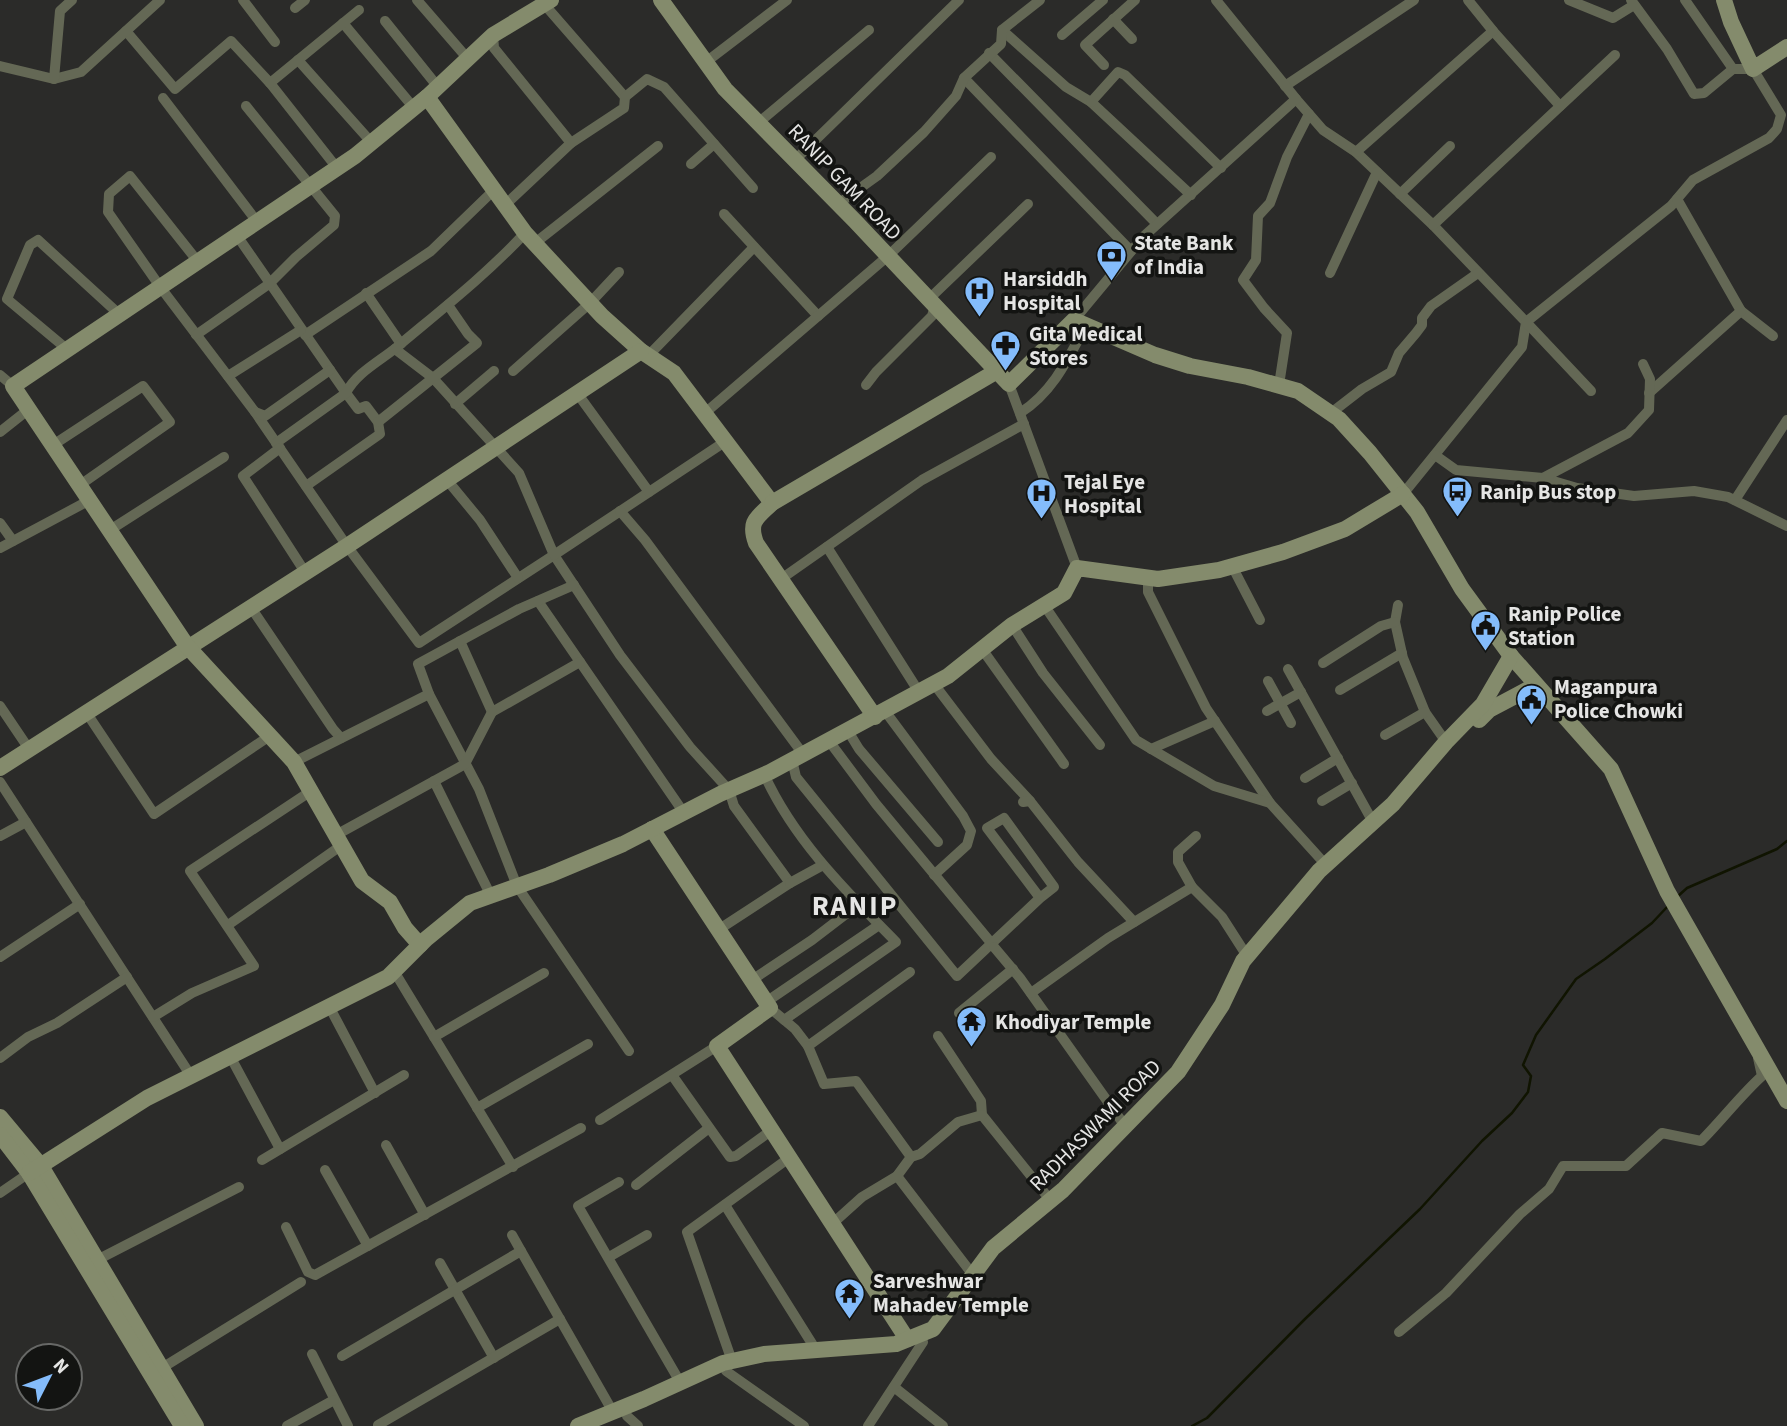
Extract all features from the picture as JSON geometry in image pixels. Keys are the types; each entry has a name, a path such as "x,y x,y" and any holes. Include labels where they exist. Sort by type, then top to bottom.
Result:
{"street":[{"path":"54,79 58,5 72,0"},
{"path":"0,66 54,79 81,72 160,0"},
{"path":"243,0 275,42"},
{"path":"295,8 305,0"},
{"name":"RANIP GAM ROAD","path":"661,0 725,89 1009,384"},
{"path":"706,62 773,4 788,0"},
{"path":"795,160 960,0"},
{"path":"838,204 877,176 925,132 956,96 964,78 1001,44 1002,30 1040,0"},
{"path":"1062,35 1103,0"},
{"path":"1104,65 1085,45 1135,0"},
{"path":"1216,0 1323,130 1356,152 1433,225 1591,391"},
{"path":"1286,86 1414,0"},
{"path":"1468,0 1560,106"},
{"path":"1569,0 1613,18 1633,2 1667,48 1695,94 1704,93 1733,69 1753,69 1787,47"},
{"path":"1685,0 1733,69"},
{"path":"1077,568 1158,579 1232,566 1283,552 1345,530 1403,494 1522,347 1526,323 1677,199 1693,180 1769,138 1784,119 1753,69 1724,0"},
{"path":"13,386 238,237 372,143 433,92 493,35 548,2 625,97 624,108 571,143 505,205"},
{"path":"424,3 467,59"},
{"path":"270,83 359,9"},
{"path":"1113,19 1132,39"},
{"path":"385,21 494,190 530,238 590,303 645,354 674,373 772,503"},
{"path":"343,23 414,108"},
{"path":"758,122 869,30"},
{"path":"1002,30 1066,86 1091,102 1191,195"},
{"path":"126,31 175,89 231,41 270,83 337,168"},
{"path":"1356,152 1493,31"},
{"path":"493,35 494,48 571,143"},
{"path":"989,53 1157,225"},
{"path":"1433,225 1615,55"},
{"path":"298,60 372,143"},
{"path":"1091,102 1118,72 1125,75 1221,168"},
{"path":"964,78 1131,251"},
{"path":"625,97 647,79 664,87 753,188"},
{"path":"163,98 258,223"},
{"path":"0,1194 147,1098 388,977 420,945 470,903 623,844 829,741 948,676 1012,625 1064,593 1077,568 1009,384 1080,322 1131,251 1157,225 1296,99"},
{"path":"196,335 269,284 334,225 335,216 246,106"},
{"path":"1279,386 1287,333 1243,279 1256,260 1258,216 1270,203 1287,158 1309,114"},
{"path":"691,164 714,144"},
{"path":"306,572 243,476 278,445 346,393 350,385 499,261 659,146"},
{"path":"1400,194 1450,146"},
{"path":"705,413 888,256 991,157"},
{"path":"1329,273 1377,172"},
{"path":"199,263 130,176 109,194 108,212 161,288 255,412 346,546 419,643 418,664 429,694 479,789 517,886 629,1051"},
{"path":"228,376 430,251 494,190"},
{"path":"1677,199 1741,311 1773,336"},
{"path":"866,385 932,316 932,303 1028,204"},
{"path":"724,214 818,316"},
{"path":"238,237 358,409 366,406 378,422 380,434 306,486"},
{"path":"68,350 7,299 30,245 38,240 120,316"},
{"path":"0,768 306,572 577,393 645,354 754,247"},
{"path":"513,371 590,303 619,272"},
{"path":"1331,413 1362,389 1391,372 1399,353 1422,325 1422,318 1431,306 1478,273"},
{"path":"366,293 398,346 433,378 494,448 519,472 554,555 620,655 690,747 729,790 734,806 790,883"},
{"path":"378,422 477,343 448,305"},
{"path":"1649,393 1741,311"},
{"path":"1080,322 1155,355 1190,366 1248,377 1298,391 1331,413 1370,453 1417,512 1462,589 1511,656 1611,769 1667,891 1787,1101"},
{"path":"780,579 922,480 1022,418 1065,365 1080,322"},
{"path":"1543,478 1628,433 1649,410 1650,379 1643,364"},
{"path":"255,412 265,416 330,370"},
{"path":"455,404 494,371"},
{"path":"934,875 967,845 971,831 964,816 880,714 780,579 751,531 754,520 772,503 997,371"},
{"path":"0,375 13,386 29,409 187,646 294,762 362,881 390,902 405,928 420,945"},
{"path":"53,445 144,386 170,422 80,485"},
{"path":"577,393 649,492"},
{"path":"0,432 29,409"},
{"path":"1735,500 1787,420"},
{"path":"419,643 726,441"},
{"path":"1435,455 1456,470 1543,478 1577,488 1634,496 1693,491 1735,500 1787,526"},
{"path":"110,530 223,457"},
{"path":"447,480 480,520 518,578"},
{"path":"0,548 90,500"},
{"path":"620,511 645,540 798,757 796,777 957,976 1054,887 1004,818 987,828 1040,898"},
{"path":"0,523 13,541"},
{"path":"827,547 919,692"},
{"path":"1232,566 1260,620"},
{"path":"1148,578 1148,592 1177,653 1215,721 1270,803 1326,865"},
{"path":"418,664 574,585"},
{"path":"538,601 684,813"},
{"path":"1044,605 1136,740 1214,786 1270,803"},
{"path":"1398,605 1395,622 1402,653 1425,712 1446,741"},
{"path":"250,606 341,738"},
{"path":"1323,663 1381,626 1395,622"},
{"path":"1012,625 1043,673 1100,746"},
{"path":"460,641 492,712"},
{"path":"982,649 1064,764"},
{"path":"1340,690 1402,653"},
{"name":"RADHASWAMI ROAD","path":"578,1426 626,1418 680,1382 723,1363 729,1366 898,1353 933,1329 993,1248 1051,1201 1178,1072 1222,1005 1247,956 1326,865 1393,804 1446,741 1483,704 1511,656"},
{"path":"228,925 339,840 465,764 492,712 580,662"},
{"path":"1288,669 1373,822"},
{"path":"1268,681 1292,723"},
{"path":"934,684 990,759 1078,862 1134,922"},
{"name":"RADHASWAMI ROAD","path":"602,1426 626,1418 729,1366 764,1354 896,1344 939,1336 999,1255 1069,1197 1185,1077 1230,1010 1250,966 1326,877 1399,810 1489,710 1536,685"},
{"path":"1268,711 1301,692"},
{"path":"294,762 429,694"},
{"path":"0,706 29,749"},
{"path":"86,712 154,814 271,736"},
{"path":"1385,735 1425,712"},
{"path":"1151,749 1215,721"},
{"path":"848,731 859,749 938,842"},
{"path":"829,741 1031,993 1125,1126"},
{"path":"1305,778 1338,758"},
{"path":"764,774 776,801 823,865 896,942 784,1020"},
{"path":"433,781 491,896"},
{"path":"0,782 191,1076"},
{"path":"1322,801 1352,783"},
{"path":"153,1017 192,993 254,966 190,871 310,791"},
{"path":"0,836 26,822"},
{"path":"652,830 768,1005 795,1029 808,1046 824,1084 856,1081 911,1157"},
{"path":"1196,836 1178,852 1178,862 1192,887 1222,917 1247,956"},
{"path":"718,930 823,865"},
{"path":"1031,993 1104,940 1192,887"},
{"path":"0,957 79,904"},
{"path":"752,981 859,904"},
{"path":"600,1121 717,1046 768,1005 879,925"},
{"path":"959,1013 1013,970"},
{"path":"394,971 513,1167"},
{"path":"808,1046 910,972"},
{"path":"434,1037 544,973"},
{"path":"0,1058 28,1037 57,1023 127,977"},
{"path":"330,1008 375,1093"},
{"path":"938,1036 981,1101 982,1115 1051,1201"},
{"path":"477,1108 588,1044"},
{"path":"717,1046 832,1224 915,1341 894,1387 868,1426"},
{"path":"1399,1332 1446,1293 1520,1214 1549,1189 1563,1166 1626,1166 1662,1133 1701,1142 1745,1091 1762,1076 1755,1047"},
{"path":"230,1056 280,1149"},
{"path":"673,1074 730,1157 736,1156 772,1130"},
{"path":"261,1160 404,1075"},
{"path":"832,1224 862,1197 897,1176 911,1157 920,1154 958,1122 982,1115"},
{"path":"0,1117 97,1260 157,1371 182,1426"},
{"path":"286,1227 312,1275 315,1275 581,1128"},
{"path":"636,1185 709,1128"},
{"path":"0,1135 35,1170 157,1371 196,1426"},
{"path":"386,1145 425,1215"},
{"path":"789,1158 687,1232 729,1366 788,1421 804,1426"},
{"path":"326,1170 368,1246"},
{"path":"897,1176 973,1275"},
{"path":"619,1182 578,1206 680,1382"},
{"path":"97,1260 239,1187"},
{"path":"725,1205 816,1350"},
{"path":"512,1235 560,1319 626,1418"},
{"path":"609,1257 647,1235"},
{"path":"342,1356 521,1251"},
{"path":"440,1263 494,1358"},
{"path":"157,1371 301,1282"},
{"path":"378,1425 560,1319"},
{"path":"312,1354 348,1426"},
{"path":"894,1387 943,1426"},
{"path":"287,1426 334,1400"}],"waterway":[{"path":"1677,897 1687,888 1777,849 1787,841"},
{"path":"1192,1426 1207,1418 1420,1209 1482,1141 1512,1113 1528,1092 1531,1076 1523,1065 1536,1035 1576,979 1652,923 1668,906"}],"place":[{"name":"State Bank of India","path":"1111,282"},
{"name":"Harsiddh Hospital","path":"980,318"},
{"name":"Gita Medical Stores","path":"1006,373"},
{"name":"Ranip Bus stop","path":"1457,519"},
{"name":"Tejal Eye Hospital","path":"1041,521"},
{"name":"Ranip Police Station","path":"1485,653"},
{"name":"Maganpura Police Chowki","path":"1531,726"},
{"name":"Khodiyar Temple","path":"972,1049"},
{"name":"Sarveshwar Mahadev Temple","path":"850,1320"}],"district":[{"name":"RANIP","path":"855,906"}]}
